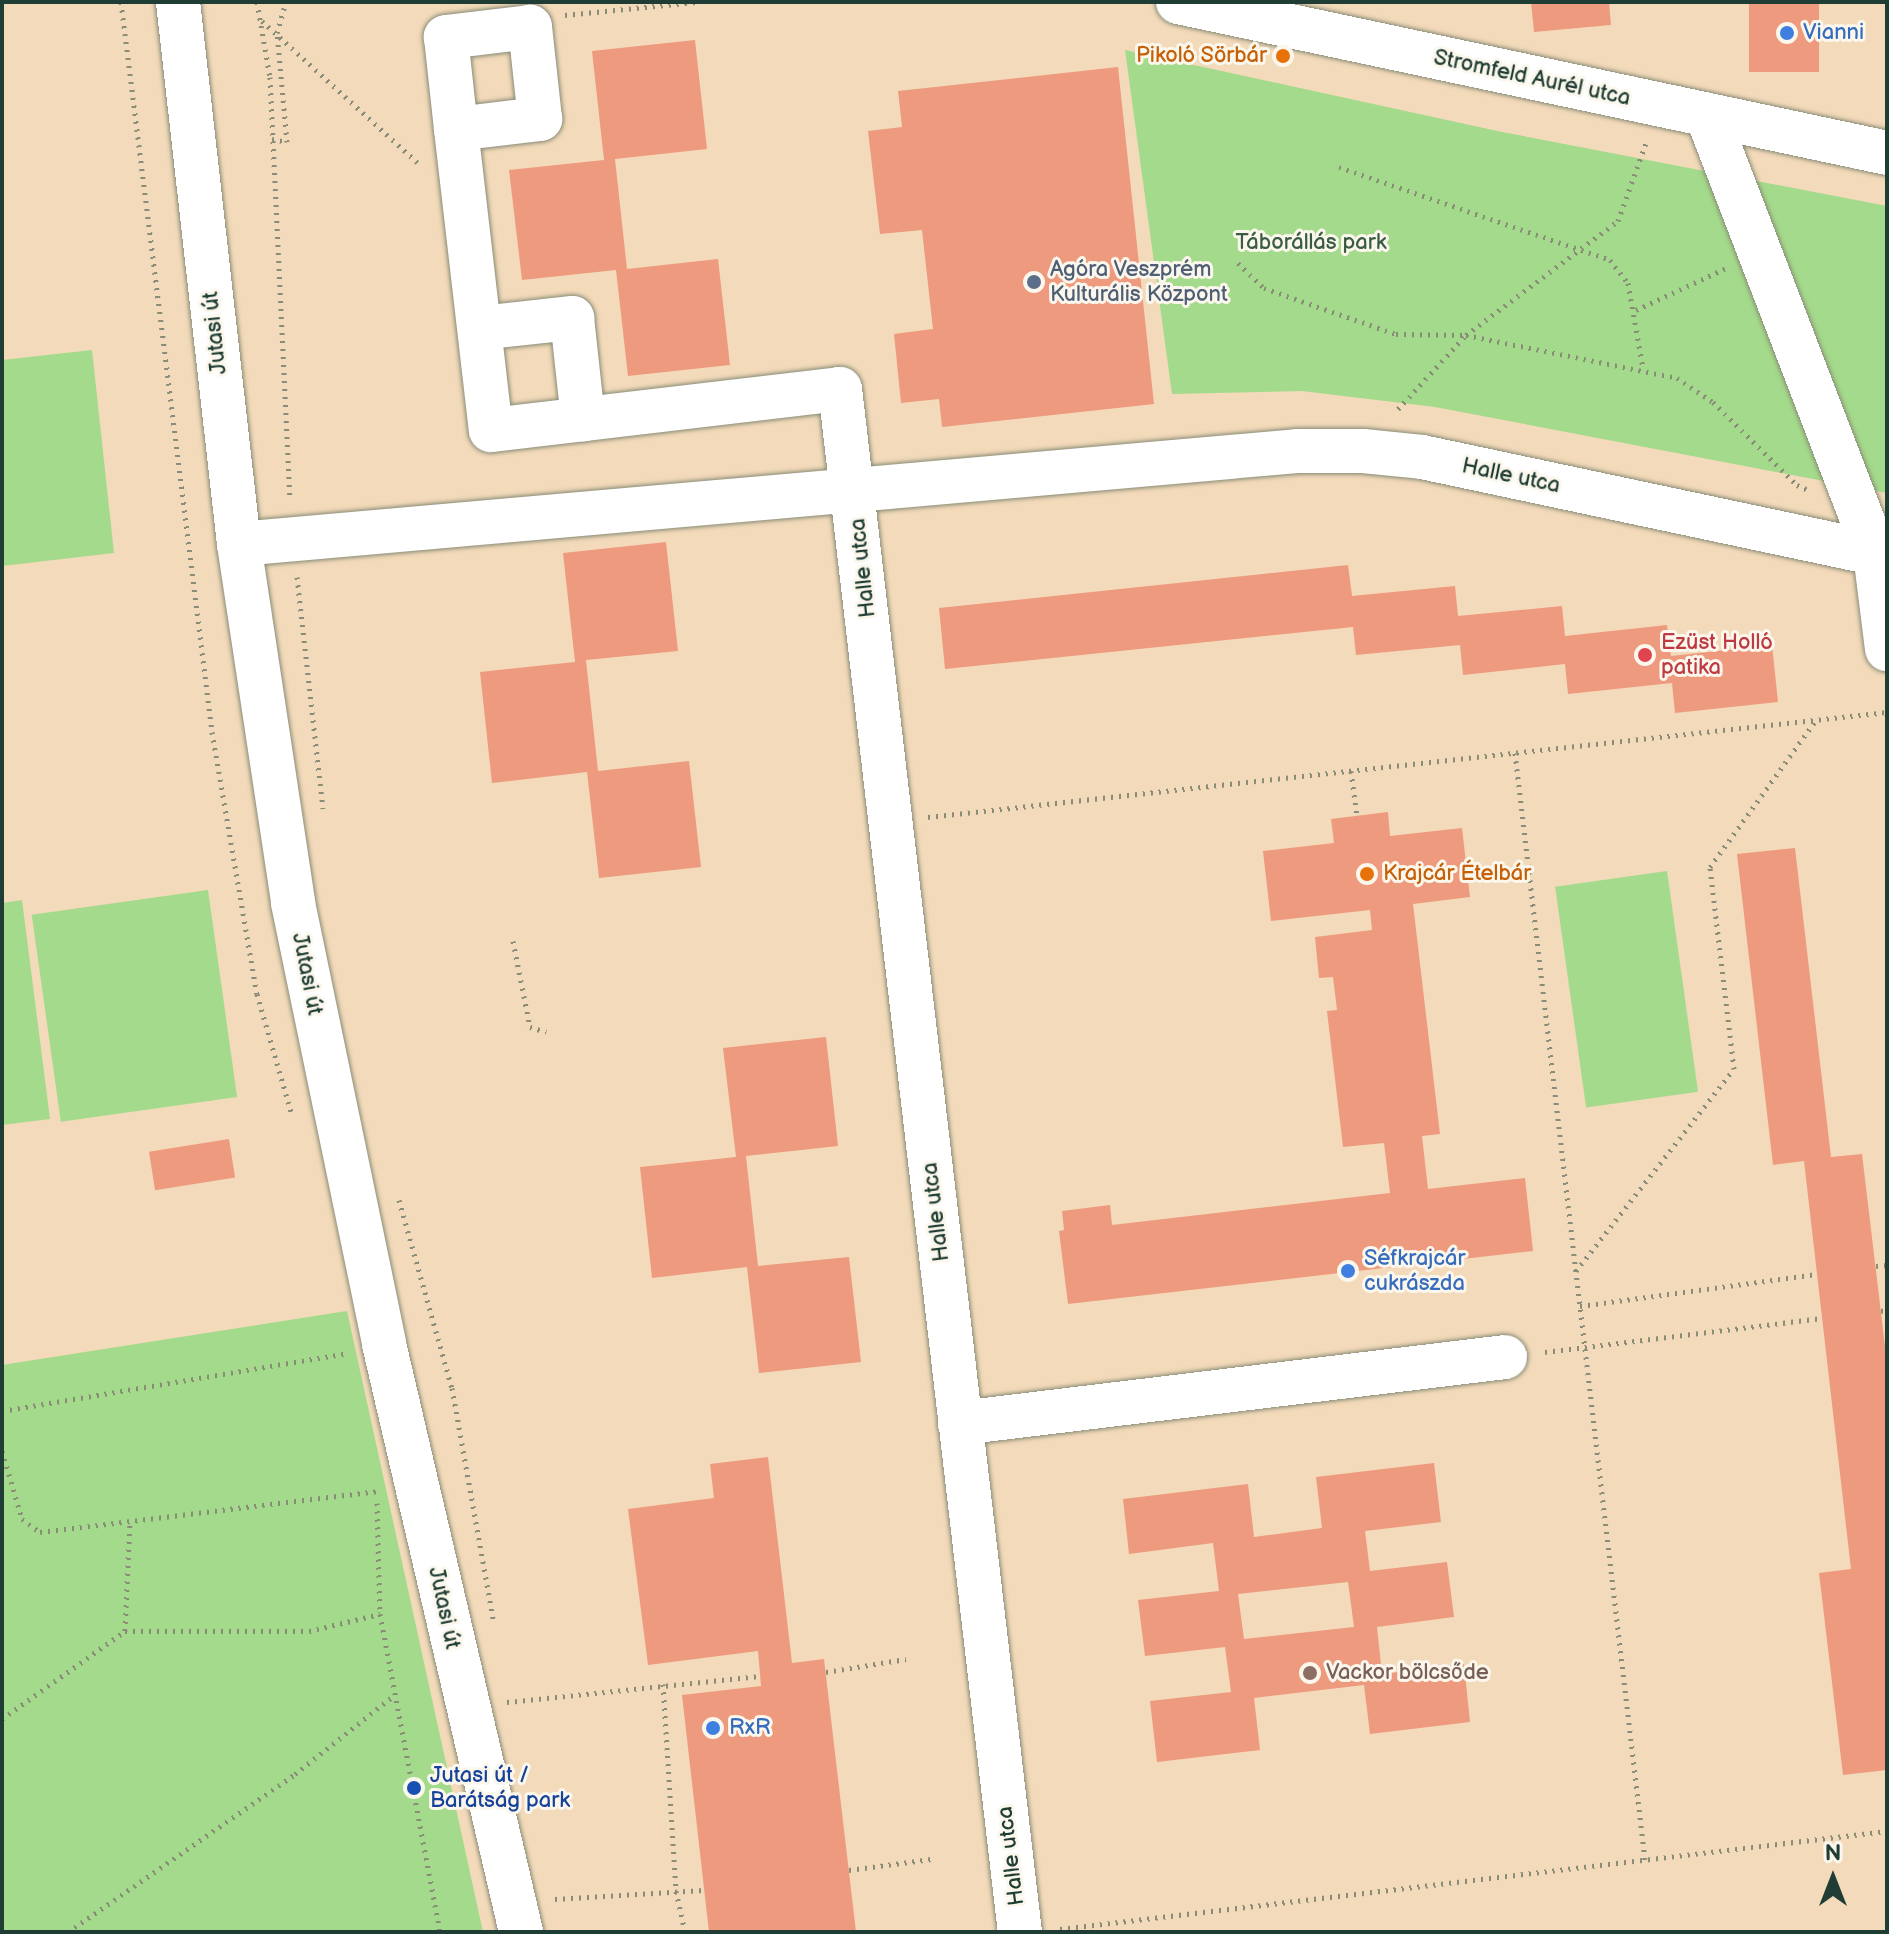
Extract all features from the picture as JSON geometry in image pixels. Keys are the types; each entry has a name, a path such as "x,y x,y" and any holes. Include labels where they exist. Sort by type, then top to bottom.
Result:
{"street":[{"name":"Jutasi út","path":"178,2 239,544 271,771 330,1095 492,1698 535,1921"},
{"name":"Stromfeld Aurél utca","path":"1178,2 1887,153"},
{"path":"1707,115 1859,511 1881,554 1887,649"},
{"path":"456,129 491,430 583,419 572,318 480,328"},
{"name":"Halle utca","path":"583,419 840,389 960,1423 1035,1931"},
{"name":"Halle utca","path":"239,544 1297,451 1363,451 1422,457 1881,554"},
{"path":"960,1423 1505,1357"}],"path":[{"path":"272,139 287,142 277,33 286,2"},
{"path":"559,15 696,2"},
{"path":"260,19 465,206"},
{"path":"1398,409 1466,335 1543,272 1587,248 1618,221 1635,184 1639,153 1646,142 1661,140"},
{"path":"1339,167 1534,237 1587,248 1610,260 1628,283 1636,310 1643,368"},
{"path":"1636,310 1761,254"},
{"path":"1238,263 1264,288 1396,334 1466,335 1643,368 1677,378 1713,402 1797,485 1859,511"},
{"path":"891,821 1887,712"},
{"path":"1576,1271 1734,1069 1710,867 1816,719"},
{"path":"1515,753 1645,1859"},
{"path":"1351,771 1357,816"},
{"path":"513,941 530,1027 546,1032"},
{"path":"395,1186 452,1388 494,1627"},
{"path":"1876,1266 1887,1265"},
{"path":"1580,1306 1817,1274"},
{"path":"1585,1347 1822,1318"},
{"path":"2,1411 351,1353"},
{"path":"2,1451 22,1519 40,1532 377,1491 380,1614 393,1696 434,1878 440,1932"},
{"path":"125,1631 130,1521"},
{"path":"2,1719 125,1631 309,1631 380,1614"},
{"path":"826,1672 906,1659"},
{"path":"492,1698 760,1676"},
{"path":"663,1684 676,1891 685,1932"},
{"path":"68,1932 295,1774 393,1696"},
{"path":"492,1698 509,1716"},
{"path":"1035,1931 1887,1831"},
{"path":"849,1870 931,1859"},
{"path":"535,1921 547,1899 704,1890"}],"green space":[{"name":"Táborállás park","path":"1125,50 1502,132 1887,206 1887,493 1435,407 1302,391 1172,394"},
{"path":"92,350 114,553 2,566 2,360"},
{"path":"1667,871 1698,1092 1586,1108 1555,887"},
{"path":"208,890 237,1097 61,1122 32,915"},
{"path":"22,900 50,1119 2,1125 2,903"},
{"path":"347,1311 483,1932 2,1932 2,1365"}],"building":[{"path":"1531,2 1609,2 1611,25 1534,32"},
{"name":"Vianni","path":"1749,2 1819,2 1819,72 1749,72"},
{"path":"695,40 707,149 615,159 627,269 718,259 730,365 628,376 616,270 522,280 509,170 604,160 592,51"},
{"name":"Agóra Veszprém Kulturális Központ","path":"1118,67 1154,404 942,427 939,399 901,403 894,334 933,329 922,230 880,234 868,131 902,127 898,91"},
{"path":"666,542 678,651 586,660 598,771 689,761 701,867 599,878 587,772 492,783 480,672 575,662 563,553"},
{"path":"1348,565 1352,596 1455,586 1458,616 1562,606 1565,636 1667,625 1671,656 1772,645 1778,702 1675,713 1672,683 1568,694 1565,664 1463,675 1460,645 1356,655 1353,627 945,669 939,608"},
{"path":"1388,812 1390,836 1462,828 1470,897 1413,904 1440,1134 1422,1136 1428,1189 1525,1178 1533,1251 1068,1304 1059,1231 1064,1230 1062,1211 1110,1205 1112,1225 1390,1193 1384,1143 1343,1147 1327,1011 1337,1010 1333,977 1319,978 1315,937 1372,930 1370,910 1271,921 1263,851 1334,843 1331,819"},
{"path":"1795,848 1831,1157 1862,1154 1887,1363 1887,1770 1843,1775 1819,1573 1851,1569 1804,1161 1773,1165 1737,854"},
{"path":"826,1037 838,1146 746,1156 758,1266 849,1257 861,1362 759,1373 747,1267 652,1278 640,1167 736,1157 723,1048"},
{"path":"229,1139 235,1178 155,1190 149,1152"},
{"path":"768,1457 792,1663 824,1659 856,1932 709,1932 682,1695 761,1686 758,1651 648,1665 628,1509 714,1498 710,1464"},
{"path":"1434,1463 1441,1522 1365,1531 1370,1571 1447,1562 1454,1617 1377,1627 1382,1674 1464,1664 1470,1722 1370,1734 1364,1685 1254,1698 1260,1750 1157,1762 1150,1701 1231,1692 1225,1647 1145,1656 1138,1600 1219,1591 1213,1543 1129,1554 1123,1499 1248,1484 1254,1537 1322,1528 1316,1477","holes":["1348,1582 1354,1627 1244,1639 1238,1594"]}],"place":[{"name":"Vianni","path":"1787,33"},
{"name":"Pikoló Sörbár","path":"1283,56"},
{"name":"Agóra Veszprém Kulturális Központ","path":"1034,282"},
{"name":"Ezüst Holló patika","path":"1645,655"},
{"name":"Krajcár Ételbár","path":"1367,874"},
{"name":"Séfkrajcár cukrászda","path":"1348,1271"},
{"name":"Vackor bölcsőde","path":"1310,1673"},
{"name":"RxR","path":"713,1728"},
{"name":"Jutasi út / Barátság park","path":"414,1788"}]}
